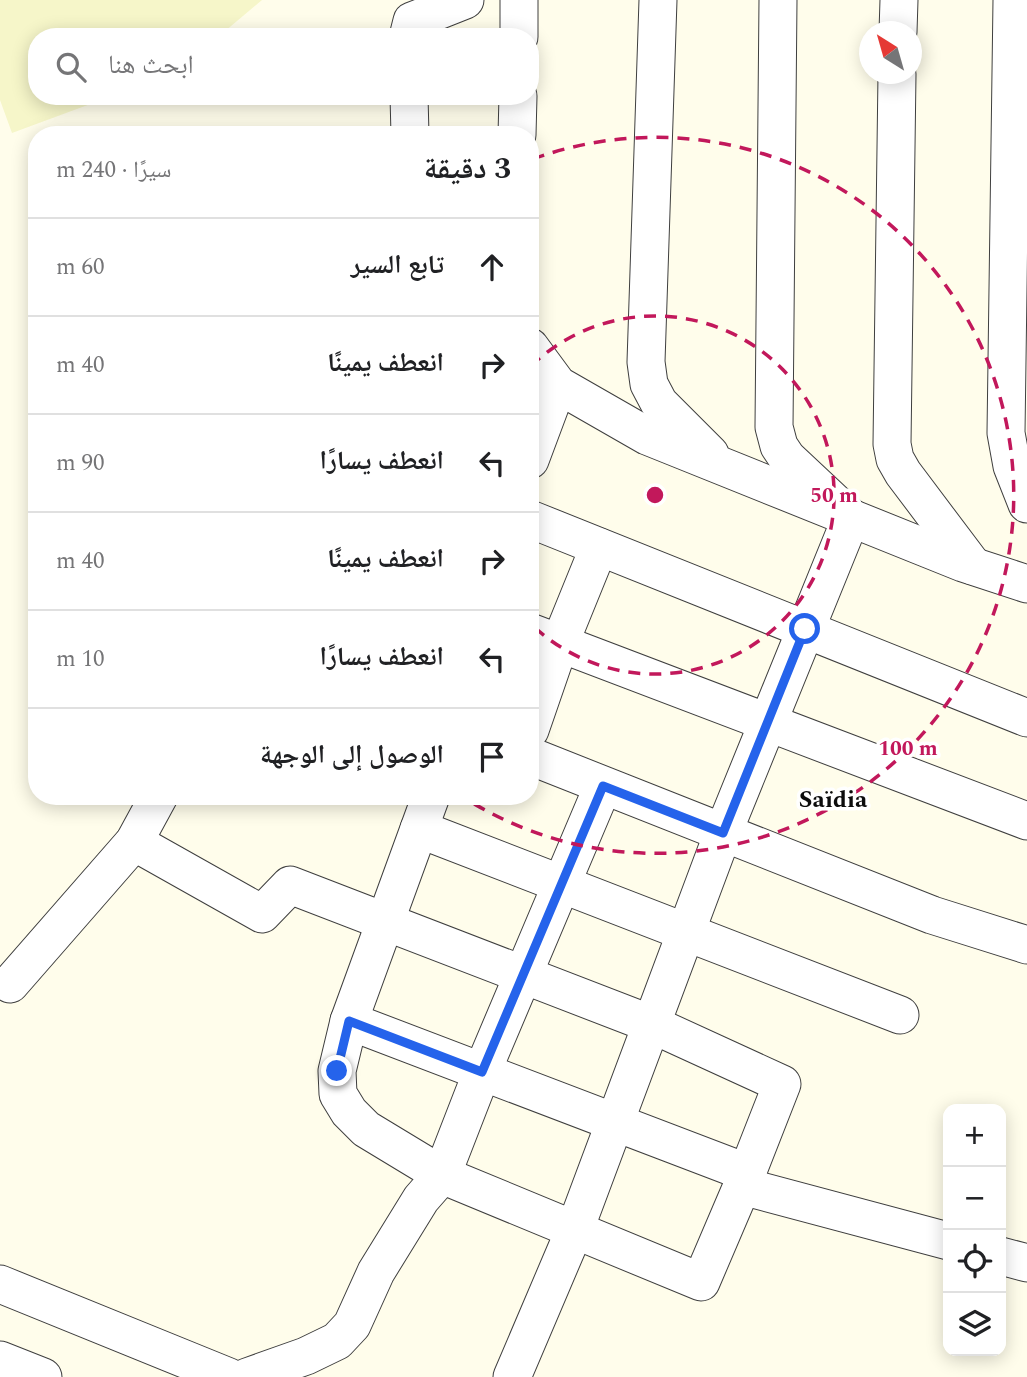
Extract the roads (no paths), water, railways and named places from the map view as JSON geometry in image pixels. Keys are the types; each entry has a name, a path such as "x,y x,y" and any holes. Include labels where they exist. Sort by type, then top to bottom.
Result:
{"street":[{"path":"410,28 412,21 465,0"},
{"path":"519,0 519,28"},
{"path":"658,0 647,373 659,403 723,467"},
{"path":"778,0 774,427 779,446 787,458 850,518"},
{"path":"898,21 899,0"},
{"path":"1012,0 1006,433 1012,466 1027,504"},
{"path":"897,84 892,444 895,459 903,473 973,566"},
{"path":"409,105 410,126"},
{"path":"517,126 518,105"},
{"path":"539,409 544,380 647,436 973,566 1027,584"},
{"path":"512,1377 575,1229 723,833 850,518"},
{"path":"539,523 1027,718"},
{"path":"539,675 545,638 598,547"},
{"path":"545,638 1027,821"},
{"path":"539,761 932,915 1025,936"},
{"path":"247,1377 306,1356 337,1341 352,1325 376,1272 421,1199 442,1175 482,1072 603,786"},
{"path":"10,984 134,842 154,805"},
{"path":"134,842 261,914 290,885 385,921 651,1024 782,1084 701,1282 442,1175 366,1129 349,1112 338,1094 337,1071 349,1021 385,921 425,813 562,885 900,1015"},
{"path":"349,1021 615,1122 745,1179 943,1239"},
{"path":"1006,1257 1027,1263"},
{"path":"0,1284 217,1375"},
{"path":"0,1360 43,1377"}],"district":[{"name":"Saïdia","path":"833,800"}]}
